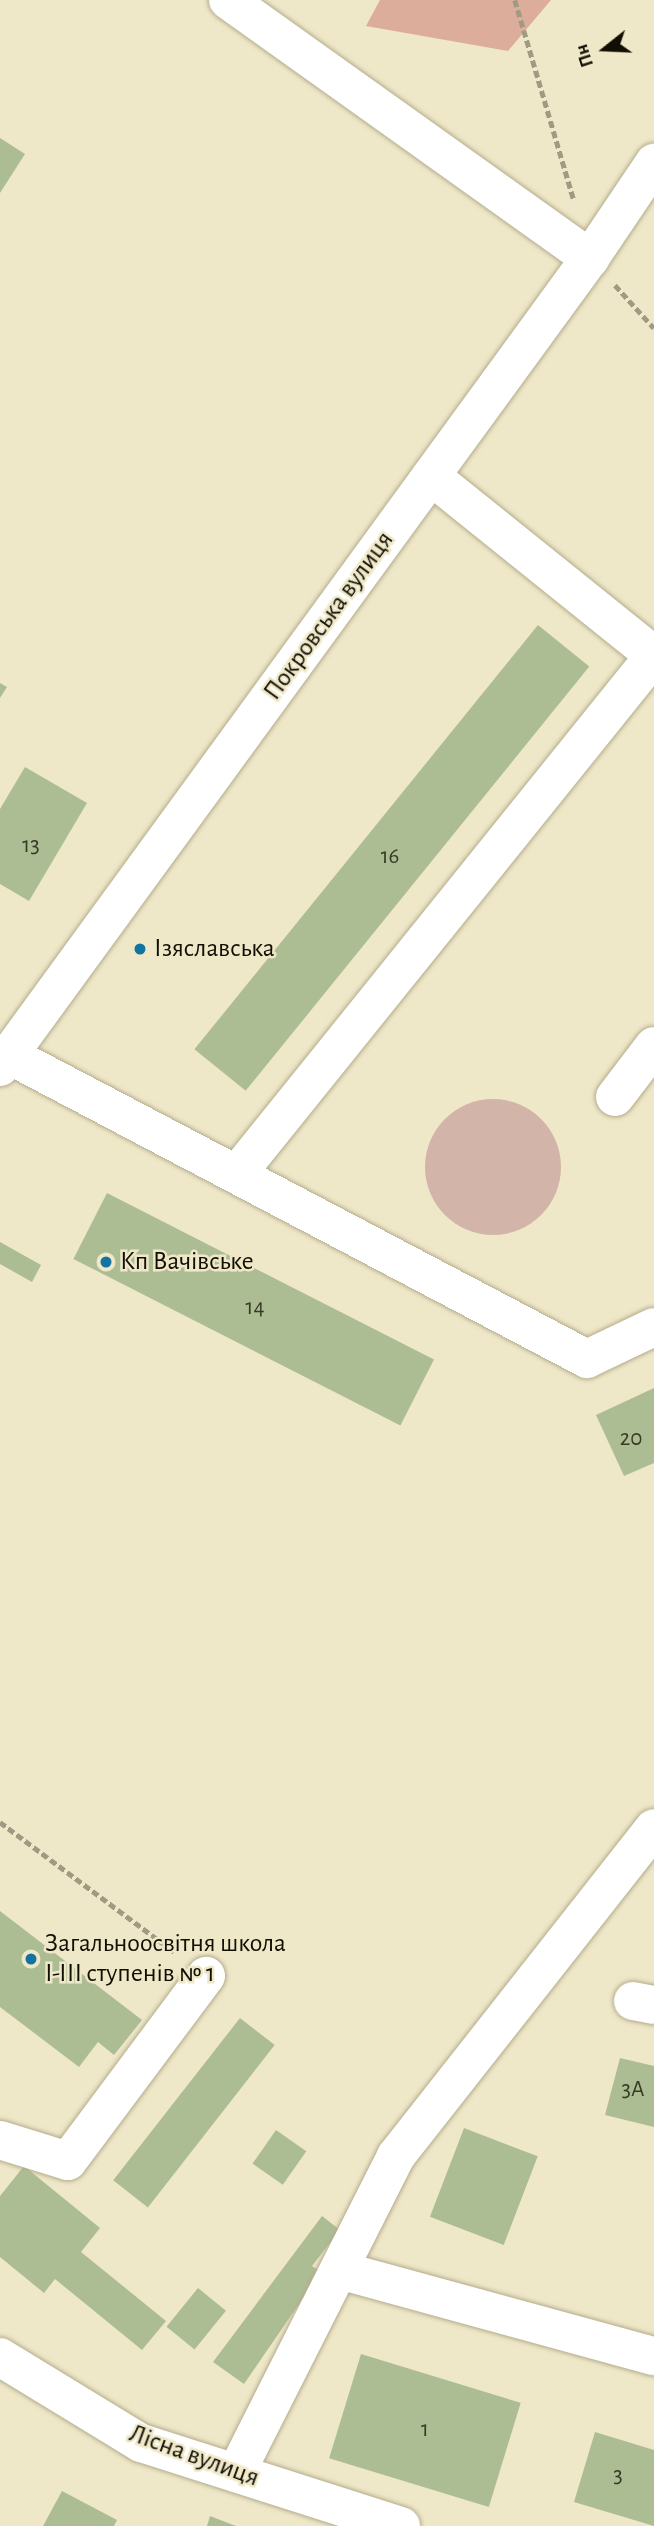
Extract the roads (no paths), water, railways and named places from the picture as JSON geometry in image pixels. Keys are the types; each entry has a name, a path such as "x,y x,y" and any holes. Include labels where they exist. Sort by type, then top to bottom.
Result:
{"main road":[{"path":"228,0 590,258"},
{"name":"Покровська вулиця","path":"5,1061 590,258 654,163"},
{"path":"237,1174 654,656 431,476"},
{"path":"615,1097 654,1046"},
{"path":"5,1061 237,1174 587,1359 654,1327"},
{"path":"236,2473 396,2156 654,1828"},
{"path":"0,2140 68,2161 206,1976"},
{"path":"339,2270 654,2356"},
{"name":"Лісна вулиця","path":"0,2357 141,2443 401,2526"}],"place":[{"name":"Ізяславська","path":"140,949"},
{"name":"Кп Вачівське","path":"106,1262"},
{"name":"Загальноосвітня школа І-ІІІ ступенів № 1","path":"31,1959"}]}
